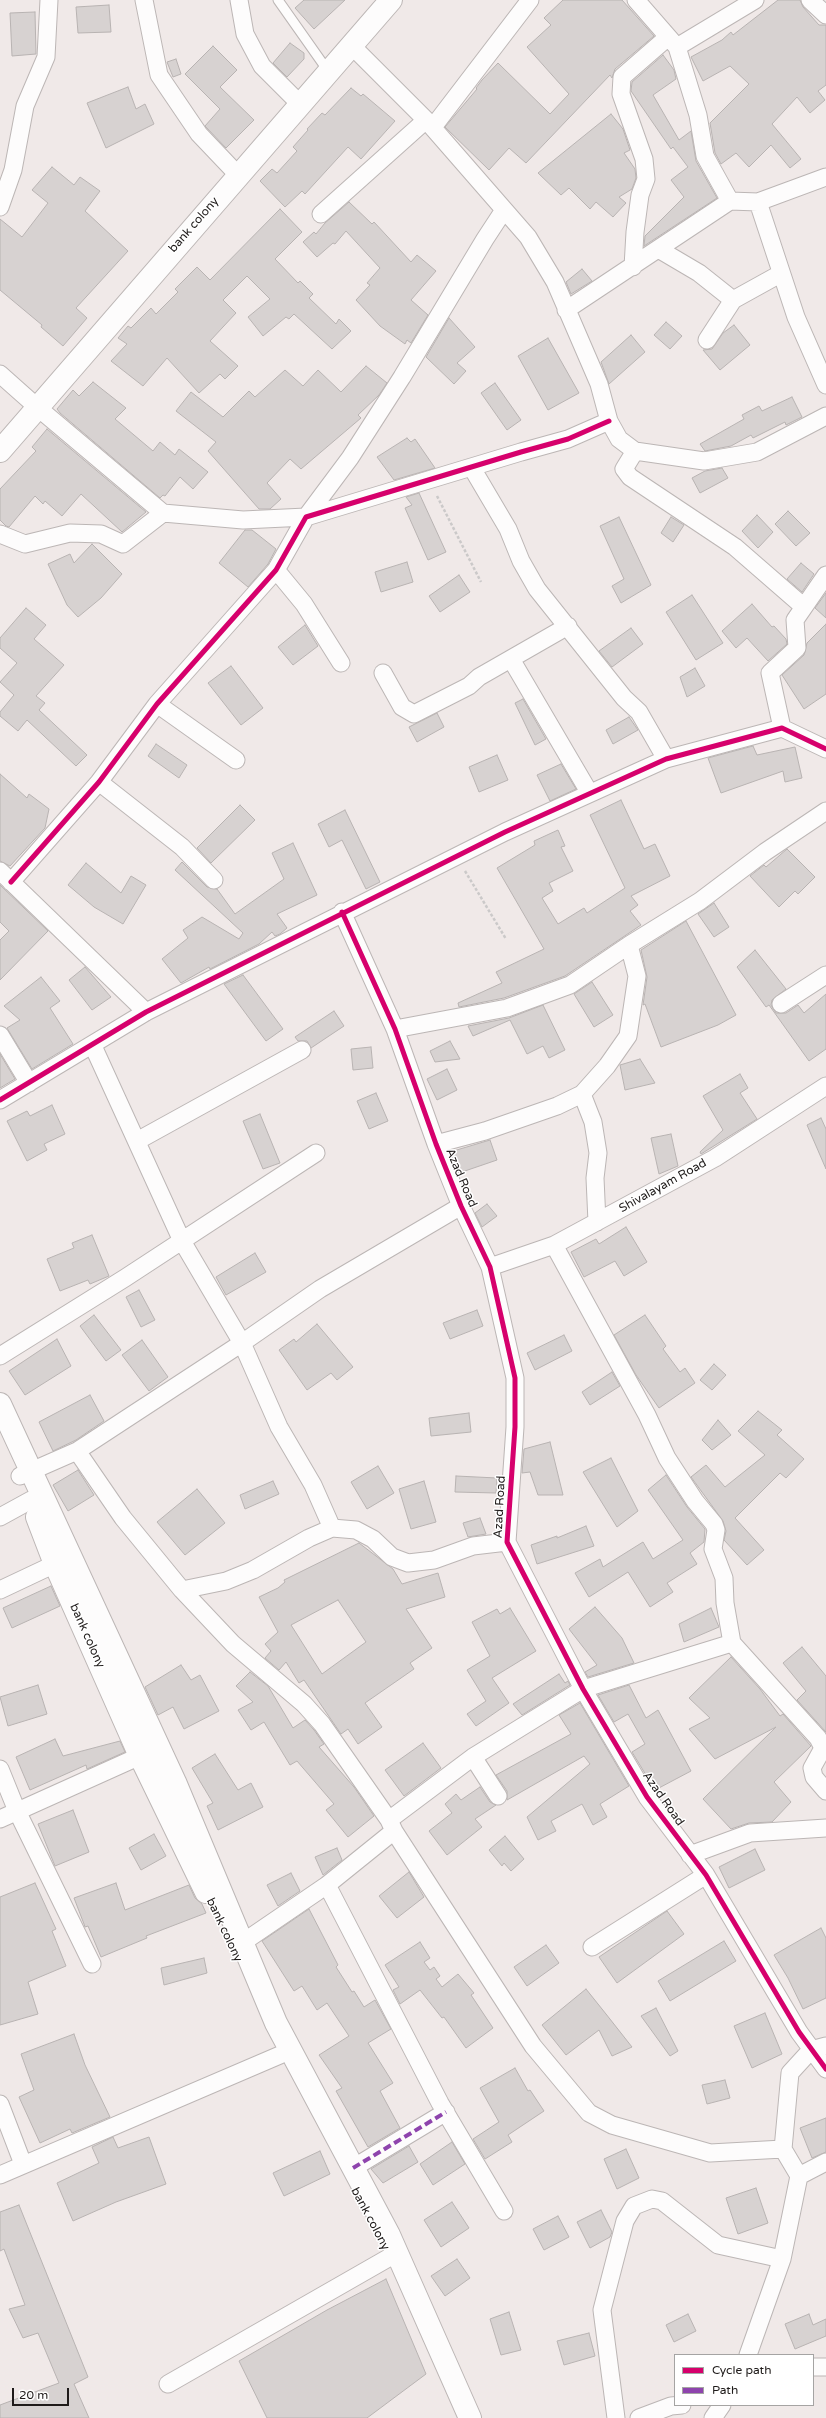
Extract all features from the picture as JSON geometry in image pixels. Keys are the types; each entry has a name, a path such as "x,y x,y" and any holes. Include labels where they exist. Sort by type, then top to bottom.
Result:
{"main road":[{"name":"bank colony","path":"0,451 391,0"},
{"path":"0,1404 25,1474 175,1782 276,2023 389,2235 470,2418"},
{"name":"bank colony","path":"0,1437 25,1474 31,1500 55,1564 140,1756 233,1949 271,2039 390,2257 456,2418"}],"street":[{"path":"0,207 13,170 25,106 46,57 49,0"},
{"path":"144,0 159,75 199,134 238,175"},
{"path":"240,0 245,34 262,66 300,104"},
{"path":"321,214 429,124 530,0"},
{"path":"636,0 673,42 698,115 705,156 730,201"},
{"path":"633,267 635,232 640,195 646,179 644,159 622,94 622,77 673,42 755,0"},
{"path":"810,0 826,15"},
{"path":"351,45 429,124 528,237 555,282 599,384 609,421 619,439 635,451 704,461 757,452 826,416"},
{"path":"566,310 660,250 730,201 758,202 826,177"},
{"path":"758,202 780,274 796,317 826,385"},
{"path":"146,1012 6,877 99,782 157,704 276,570 306,518 350,458 394,389 485,238 504,210"},
{"path":"660,250 699,273 733,300"},
{"path":"707,340 733,300 780,274"},
{"path":"0,374 163,513 243,520 306,518 520,452 568,439 609,421"},
{"path":"635,451 624,469 630,477 735,547 804,607"},
{"path":"472,468 508,529 521,561 537,589 624,698 639,712 666,759"},
{"path":"0,534 25,544 70,533 101,534 123,544 163,513"},
{"path":"276,570 304,604 341,663"},
{"path":"782,728 770,673 797,648 795,620 826,575"},
{"path":"383,673 402,707 414,714 469,686 478,678 568,626"},
{"path":"511,659 589,792"},
{"path":"157,704 236,760"},
{"path":"0,1100 93,1046 146,1012 342,912 589,792 666,759 782,728 826,749"},
{"path":"99,782 182,846 214,880"},
{"path":"395,1029 507,1008 570,985 629,945 700,901 765,852 826,811"},
{"name":"Azad Road","path":"342,912 395,1029 436,1144 461,1206 490,1267 515,1378 515,1426 508,1542 583,1689 647,1797 706,1875 819,2048 826,2069"},
{"path":"436,1144 492,1129 557,1106 582,1094 615,1056 628,1036 637,976 629,945"},
{"path":"781,1004 826,976"},
{"path":"0,1035 29,1083"},
{"path":"93,1046 182,1241 242,1343 279,1427 313,1485 332,1528"},
{"path":"136,1141 302,1050"},
{"name":"Shivalayam Road","path":"490,1267 554,1246 715,1158 826,1086"},
{"path":"582,1094 593,1122 598,1153 595,1178 597,1222"},
{"path":"0,1356 182,1241 316,1153"},
{"path":"25,1474 77,1451 242,1343 320,1289 461,1206"},
{"path":"554,1246 647,1415 668,1458 695,1501 714,1524 716,1530 713,1550 724,1578 725,1603 732,1643 818,1738 823,1748 812,1768 814,1777 826,1791"},
{"path":"77,1451 123,1518 182,1590 233,1644 304,1704 322,1724 392,1826 533,2046 589,2113 612,2125 710,2153 782,2149"},
{"path":"0,1516 31,1500"},
{"path":"182,1590 226,1581 253,1570 309,1538 332,1528 356,1530 373,1539 392,1557 408,1563 434,1560 472,1546 508,1542"},
{"path":"0,1590 55,1564"},
{"path":"242,1943 327,1885 392,1826 473,1757 583,1689 732,1643"},
{"path":"0,1819 140,1756"},
{"path":"473,1757 498,1796"},
{"path":"0,1769 17,1811 92,1964"},
{"path":"690,1854 750,1833 826,1828"},
{"path":"592,1947 706,1875"},
{"path":"327,1885 446,2112 504,2211"},
{"path":"748,2354 782,2259 799,2176 782,2149 790,2073 819,2048"},
{"path":"0,2175 280,2055"},
{"path":"0,2104 23,2164"},
{"path":"353,2168 446,2112"},
{"path":"799,2176 826,2162"},
{"path":"616,2418 602,2310 625,2221 634,2206 652,2199 662,2201 718,2245 782,2259"},
{"path":"168,2384 390,2257"},
{"path":"814,2367 826,2368"},
{"path":"639,2418 674,2406"},
{"path":"713,2418 721,2406"}],"lane":[{"path":"278,0 328,71"}],"path":[{"path":"429,480 481,582"},
{"path":"457,857 506,939"}],"building":[{"path":"304,0 345,0 314,29 295,8"},
{"path":"563,0 622,0 654,36 615,69 612,78 610,75 526,163 509,148 489,170 445,127 477,89 476,88 482,80 498,63 550,114 569,94 527,47 551,25 544,18"},
{"path":"778,0 800,0 803,7 819,25 826,25 826,85 818,91 825,100 810,113 797,97 772,124 801,159 790,168 771,145 749,167 736,153 721,164 715,153 710,123 749,84 730,66 703,81 691,57 722,40 731,32 733,35"},
{"path":"109,5 111,32 78,33 76,7"},
{"path":"35,12 36,54 12,56 10,13"},
{"path":"290,43 304,53 304,59 287,77 273,63"},
{"path":"213,46 237,70 220,87 254,120 226,148 205,126 220,109 185,74"},
{"path":"663,55 674,70 676,79 653,95 679,140 691,131 696,161 717,198 644,246 645,236 684,197 671,180 688,167 673,147 671,149 631,91 632,82"},
{"path":"176,59 181,74 173,77 167,62"},
{"path":"128,87 136,109 145,104 154,124 106,148 87,103"},
{"path":"351,88 361,96 363,94 395,121 361,159 348,147 305,194 302,191 285,207 260,181 272,169 277,173 297,151 293,147 308,130 307,129 322,113 325,115"},
{"path":"611,114 623,129 630,150 624,153 635,169 636,178 632,189 619,197 626,203 613,217 596,202 590,209 569,188 561,195 538,173"},
{"path":"52,167 74,185 80,177 100,191 85,211 128,251 76,308 87,318 63,346 41,327 42,325 0,290 0,219 22,237 48,203 32,190"},
{"path":"349,202 372,224 374,222 411,262 417,255 436,271 411,300 428,315 411,343 407,340 405,344 380,326 356,300 370,285 367,283 380,268 346,231 335,244 333,243 317,257 303,242 314,232 316,234 325,223"},
{"path":"280,209 302,232 275,259 298,283 300,281 313,294 309,298 336,324 339,319 351,331 332,349 294,314 289,319 286,317 263,336 248,317 270,299 247,276 223,300 236,313 210,341 238,366 225,379 220,374 199,393 167,358 143,386 111,361 127,344 118,338 128,326 131,328 151,308 156,314 178,292 175,289 197,267 210,280"},
{"path":"582,269 592,281 571,294 566,282"},
{"path":"449,318 475,347 457,363 466,371 454,384 426,357"},
{"path":"666,322 682,336 670,349 654,335"},
{"path":"734,325 750,345 720,370 703,350 712,349 723,333"},
{"path":"631,335 645,352 609,384 601,362"},
{"path":"548,338 579,393 548,410 518,356"},
{"path":"366,366 387,383 379,395 358,415 361,418 301,469 290,459 267,483 281,499 270,509 259,509 208,451 216,442 176,411 191,392 223,417 249,391 255,397 285,370 303,386 318,370 341,392"},
{"path":"93,382 126,408 115,419 153,451 160,442 175,455 179,449 208,472 193,489 180,477 165,496 163,495 160,498 60,413 57,409 73,390 79,396"},
{"path":"495,383 521,420 507,430 481,393"},
{"path":"792,397 802,417 786,425 785,422 753,438 751,435 731,446 705,451 700,444 744,419 742,415 759,406 762,411"},
{"path":"47,429 146,512 122,532 81,494 62,516 45,501 43,504 35,496 9,527 6,526 0,520 0,489 36,451 32,447"},
{"path":"407,438 411,442 415,439 435,468 394,480 377,457"},
{"path":"722,468 728,478 700,493 692,478 705,471"},
{"path":"419,493 446,552 428,560 405,508 412,505 406,497"},
{"path":"788,511 810,533 796,546 775,524"},
{"path":"757,515 773,532 758,548 742,531"},
{"path":"619,517 651,585 621,603 612,586 624,579 600,526"},
{"path":"671,517 684,525 673,542 661,533"},
{"path":"245,530 252,530 276,549 268,564 248,587 219,563"},
{"path":"92,544 122,574 101,598 78,617 67,605 48,564 70,554 74,563"},
{"path":"407,562 413,582 381,592 375,572"},
{"path":"801,563 814,574 802,592 787,579"},
{"path":"459,575 470,592 440,612 429,596"},
{"path":"826,593 826,618 815,608"},
{"path":"692,595 723,643 696,660 666,612"},
{"path":"752,604 772,627 774,626 786,639 787,644 768,661 747,638 736,648 722,631"},
{"path":"26,608 46,625 34,639 64,665 36,696 45,703 39,710 87,755 76,766 27,720 18,731 0,716 0,712 14,695 0,682 17,663 0,648 0,638"},
{"path":"826,624 826,694 804,709 782,675 804,655 807,643"},
{"path":"305,625 318,646 293,665 278,647"},
{"path":"631,628 643,644 612,667 599,651"},
{"path":"231,666 263,708 241,725 208,683"},
{"path":"695,668 705,686 687,697 680,677"},
{"path":"523,699 546,739 535,745 515,703"},
{"path":"437,713 444,727 417,742 409,727"},
{"path":"629,717 638,730 613,744 606,730"},
{"path":"156,744 187,765 179,778 148,756"},
{"path":"753,746 757,755 795,747 802,778 785,782 783,771 721,793 708,758"},
{"path":"497,755 508,780 479,792 469,767"},
{"path":"561,764 576,789 550,801 537,775"},
{"path":"0,774 27,798 29,794 49,809 45,828 10,866 0,861"},
{"path":"621,800 644,849 655,844 670,876 631,896 638,905 630,911 641,925 565,976 504,998 459,1007 458,1003 502,983 496,972 544,949 497,868 535,845 534,841 558,830 565,846 561,847 573,871 549,883 553,891 542,898 558,924 584,908 587,913 625,888 590,815"},
{"path":"240,805 255,820 211,863 197,848"},
{"path":"345,810 380,882 366,889 342,840 329,847 318,824"},
{"path":"293,843 317,895 277,914 287,928 280,934 275,936 272,932 259,944 210,969 209,967 181,983 162,959 188,938 183,930 202,917 239,939 243,933 175,870 182,862 207,887 217,889 235,914 284,879 272,853"},
{"path":"787,849 815,877 798,894 795,891 779,907 750,876 764,865 766,867"},
{"path":"86,863 121,893 131,876 146,885 123,924 94,907 68,885"},
{"path":"0,885 48,931 0,980 0,940 9,931 0,922"},
{"path":"714,903 729,927 714,937 698,914"},
{"path":"686,921 736,1015 718,1025 661,1047 645,1004 643,1005 647,977 641,950"},
{"path":"755,950 786,989 772,1000 771,1005 776,1013 786,1013 798,1005 804,1013 826,994 826,1049 809,1061 769,1005 766,1007 737,967"},
{"path":"85,967 111,997 92,1010 69,980"},
{"path":"243,975 283,1029 266,1041 224,984"},
{"path":"41,977 60,1001 50,1008 73,1044 32,1069 7,1028 20,1020 4,1006"},
{"path":"592,982 613,1015 594,1027 574,994"},
{"path":"543,1005 565,1050 549,1058 543,1046 527,1054 510,1020 473,1036 468,1026 509,1018"},
{"path":"334,1011 344,1026 311,1048 307,1041 298,1041 295,1037"},
{"path":"450,1041 460,1059 435,1062 430,1051"},
{"path":"371,1047 373,1068 353,1070 351,1049"},
{"path":"0,1054 15,1079 0,1088"},
{"path":"640,1059 655,1083 625,1090 620,1065"},
{"path":"447,1069 457,1090 437,1100 427,1079"},
{"path":"740,1074 748,1088 740,1093 757,1119 701,1154 700,1152 723,1130 703,1096"},
{"path":"376,1093 388,1121 369,1129 357,1101"},
{"path":"52,1105 65,1134 44,1144 47,1150 27,1161 7,1121 27,1111 30,1116"},
{"path":"260,1114 280,1163 263,1169 243,1121"},
{"path":"821,1118 826,1129 826,1169 807,1125"},
{"path":"671,1134 678,1166 659,1174 651,1138"},
{"path":"490,1140 497,1160 459,1173 450,1152"},
{"path":"487,1204 497,1216 482,1227 475,1213"},
{"path":"626,1227 647,1262 624,1276 615,1261 584,1277 571,1252 596,1239 599,1244"},
{"path":"92,1235 109,1276 90,1284 88,1280 60,1291 47,1259 74,1248 72,1243"},
{"path":"255,1253 266,1272 226,1295 216,1277"},
{"path":"139,1290 155,1320 141,1327 126,1297"},
{"path":"477,1310 483,1326 450,1339 443,1323"},
{"path":"94,1315 121,1350 106,1361 80,1326"},
{"path":"645,1315 666,1346 663,1349 680,1372 685,1368 695,1383 659,1408 636,1375 614,1335"},
{"path":"317,1324 353,1367 337,1380 331,1373 307,1390 279,1350 294,1339 296,1342"},
{"path":"564,1335 572,1351 535,1370 527,1353"},
{"path":"57,1339 71,1366 25,1395 9,1371"},
{"path":"142,1340 168,1377 149,1391 122,1355"},
{"path":"714,1364 726,1375 712,1390 700,1380"},
{"path":"612,1372 620,1386 590,1405 582,1392"},
{"path":"90,1395 104,1421 76,1440 53,1451 39,1422"},
{"path":"758,1411 782,1430 777,1435 804,1459 786,1478 780,1473 735,1518 764,1550 747,1565 724,1540 726,1531 723,1521 691,1477 706,1465 725,1487 765,1455 738,1431"},
{"path":"469,1413 471,1432 431,1436 429,1418"},
{"path":"718,1420 731,1435 712,1450 702,1440"},
{"path":"550,1442 563,1495 538,1495 530,1472 522,1473 524,1449"},
{"path":"611,1458 638,1511 617,1527 583,1472"},
{"path":"378,1466 394,1493 367,1509 351,1482"},
{"path":"78,1470 94,1495 68,1511 53,1485"},
{"path":"666,1475 687,1507 705,1529 704,1542 690,1553 697,1564 667,1583 673,1592 650,1607 628,1572 589,1597 575,1573 600,1559 603,1567 643,1542 653,1559 683,1540 648,1490"},
{"path":"456,1476 497,1478 496,1493 455,1492"},
{"path":"273,1481 279,1494 245,1509 240,1495"},
{"path":"424,1481 436,1522 411,1529 399,1489"},
{"path":"197,1489 225,1523 185,1555 157,1522"},
{"path":"480,1518 486,1534 468,1537 463,1523"},
{"path":"586,1526 594,1546 537,1564 531,1545 557,1536 557,1538"},
{"path":"359,1543 393,1569 402,1584 438,1573 445,1597 406,1609 432,1648 410,1663 414,1669 365,1703 382,1727 358,1744 348,1729 341,1734 304,1680 299,1683 286,1662 279,1670 265,1658 271,1651 265,1644 278,1632 259,1597 278,1588 285,1582 284,1580","holes":["338,1600 366,1642 322,1674 291,1625"]},
{"path":"51,1586 60,1606 12,1628 3,1608"},
{"path":"595,1607 622,1638 634,1663 588,1677 585,1672 597,1665 569,1629"},
{"path":"510,1608 536,1651 492,1678 509,1703 476,1726 467,1714 486,1701 467,1670 490,1656 472,1622 497,1609 500,1614"},
{"path":"711,1608 719,1627 684,1642 679,1624"},
{"path":"802,1647 826,1676 826,1732 797,1700 806,1691 783,1663"},
{"path":"731,1657 760,1689 780,1716 783,1714 811,1746 774,1782 791,1802 772,1822 749,1823 731,1829 703,1799 776,1727 715,1759 689,1729 710,1718 689,1698"},
{"path":"181,1665 191,1680 200,1675 219,1711 184,1729 173,1707 158,1715 145,1687"},
{"path":"250,1672 268,1686 293,1728 305,1720 314,1730 324,1744 319,1747 354,1787 374,1816 348,1837 326,1810 334,1804 297,1761 290,1765 264,1722 251,1730 238,1710 253,1702 236,1686"},
{"path":"559,1674 565,1683 568,1681 570,1685 522,1715 513,1704"},
{"path":"38,1685 47,1714 8,1726 0,1697"},
{"path":"629,1685 646,1718 658,1710 691,1771 657,1789 649,1773 646,1775 632,1752 645,1744 628,1714 614,1722 598,1695"},
{"path":"580,1703 629,1786 600,1804 607,1817 593,1825 582,1804 551,1821 556,1831 538,1840 527,1817 590,1764 584,1756 507,1800 507,1791 496,1775 571,1734 559,1715"},
{"path":"55,1739 63,1756 120,1741 125,1752 87,1769 86,1765 30,1790 16,1757"},
{"path":"423,1743 441,1768 404,1796 385,1770"},
{"path":"215,1754 238,1790 251,1783 263,1807 218,1830 207,1806 213,1803 192,1768"},
{"path":"480,1787 490,1802 496,1805 475,1819 482,1827 447,1855 429,1831 452,1813 445,1804 456,1794 461,1800"},
{"path":"73,1810 89,1852 55,1866 38,1824"},
{"path":"154,1834 166,1856 141,1870 129,1848"},
{"path":"505,1836 524,1859 511,1871 504,1863 502,1866 489,1850"},
{"path":"337,1848 342,1860 323,1875 315,1857"},
{"path":"755,1849 765,1870 729,1888 719,1867"},
{"path":"409,1872 424,1897 397,1918 379,1896"},
{"path":"291,1873 300,1891 278,1906 267,1885"},
{"path":"35,1883 56,1929 52,1931 66,1966 28,1982 38,2014 0,2025 0,1897"},
{"path":"116,1883 125,1910 189,1885 195,1898 202,1904 206,1913 146,1936 147,1938 101,1957 88,1926 85,1927 74,1898"},
{"path":"309,1909 338,1965 336,1967 352,1992 354,1991 364,2007 375,2000 391,2029 368,2043 393,2083 380,2091 400,2128 368,2147 336,2091 342,2088 319,2055 349,2036 327,2003 317,2010 302,1986 294,1991 262,1941"},
{"path":"667,1911 684,1934 617,1983 599,1957"},
{"path":"821,1928 826,1938 826,1998 803,2009 788,1978 774,1955"},
{"path":"724,1941 736,1961 670,2001 658,1981"},
{"path":"420,1942 430,1958 424,1962 430,1970 434,1967 440,1976 436,1979 442,1987 458,1974 474,1993 471,1995 493,2028 466,2048 444,2017 442,2018 420,1990 400,2004 393,1990 399,1987 385,1965"},
{"path":"546,1945 559,1963 527,1986 514,1967"},
{"path":"204,1958 207,1973 164,1985 161,1968"},
{"path":"586,1989 632,2047 612,2056 599,2030 566,2055 542,2025"},
{"path":"656,2008 678,2051 670,2056 641,2016"},
{"path":"765,2013 782,2054 752,2068 734,2026"},
{"path":"74,2034 85,2065 110,2117 72,2133 70,2129 40,2143 19,2097 34,2090 21,2054"},
{"path":"515,2068 528,2091 530,2090 544,2111 508,2135 512,2142 485,2159 473,2139 499,2122 480,2088"},
{"path":"725,2080 730,2098 707,2104 702,2085"},
{"path":"826,2118 826,2152 812,2158 800,2128"},
{"path":"113,2137 118,2148 149,2137 166,2184 116,2202 73,2221 57,2183 99,2163 92,2147"},
{"path":"452,2142 465,2164 433,2185 420,2164"},
{"path":"409,2146 418,2162 383,2183 371,2169"},
{"path":"626,2149 639,2178 617,2189 604,2159"},
{"path":"320,2151 330,2174 284,2196 273,2173"},
{"path":"756,2188 768,2223 738,2234 726,2198"},
{"path":"452,2202 469,2228 441,2247 424,2220"},
{"path":"19,2205 88,2377 74,2384 89,2418 0,2418 0,2405 59,2383 38,2333 23,2338 9,2309 25,2305 4,2249 0,2251 0,2212"},
{"path":"601,2210 612,2232 610,2237 590,2248 577,2222"},
{"path":"558,2216 569,2237 544,2250 533,2229"},
{"path":"457,2259 470,2278 445,2296 431,2276"},
{"path":"386,2279 426,2374 367,2418 267,2418 239,2361 327,2310"},
{"path":"509,2312 521,2350 501,2355 490,2319"},
{"path":"688,2314 696,2331 674,2342 666,2325"},
{"path":"809,2314 813,2325 826,2319 826,2336 795,2349 785,2324"},
{"path":"589,2333 595,2356 564,2365 557,2341"}],"marked path":[{"path":"353,2168 446,2112"}],"cycle path":[{"path":"11,882 99,782 157,704 276,570 306,517 568,439 609,421"},
{"path":"0,1100 146,1012 505,832 666,759 782,728 826,749"},
{"path":"342,912 395,1029 436,1144 461,1206 490,1267 515,1378 515,1427 507,1542 583,1689 647,1797 706,1875 799,2032 826,2069"}]}
